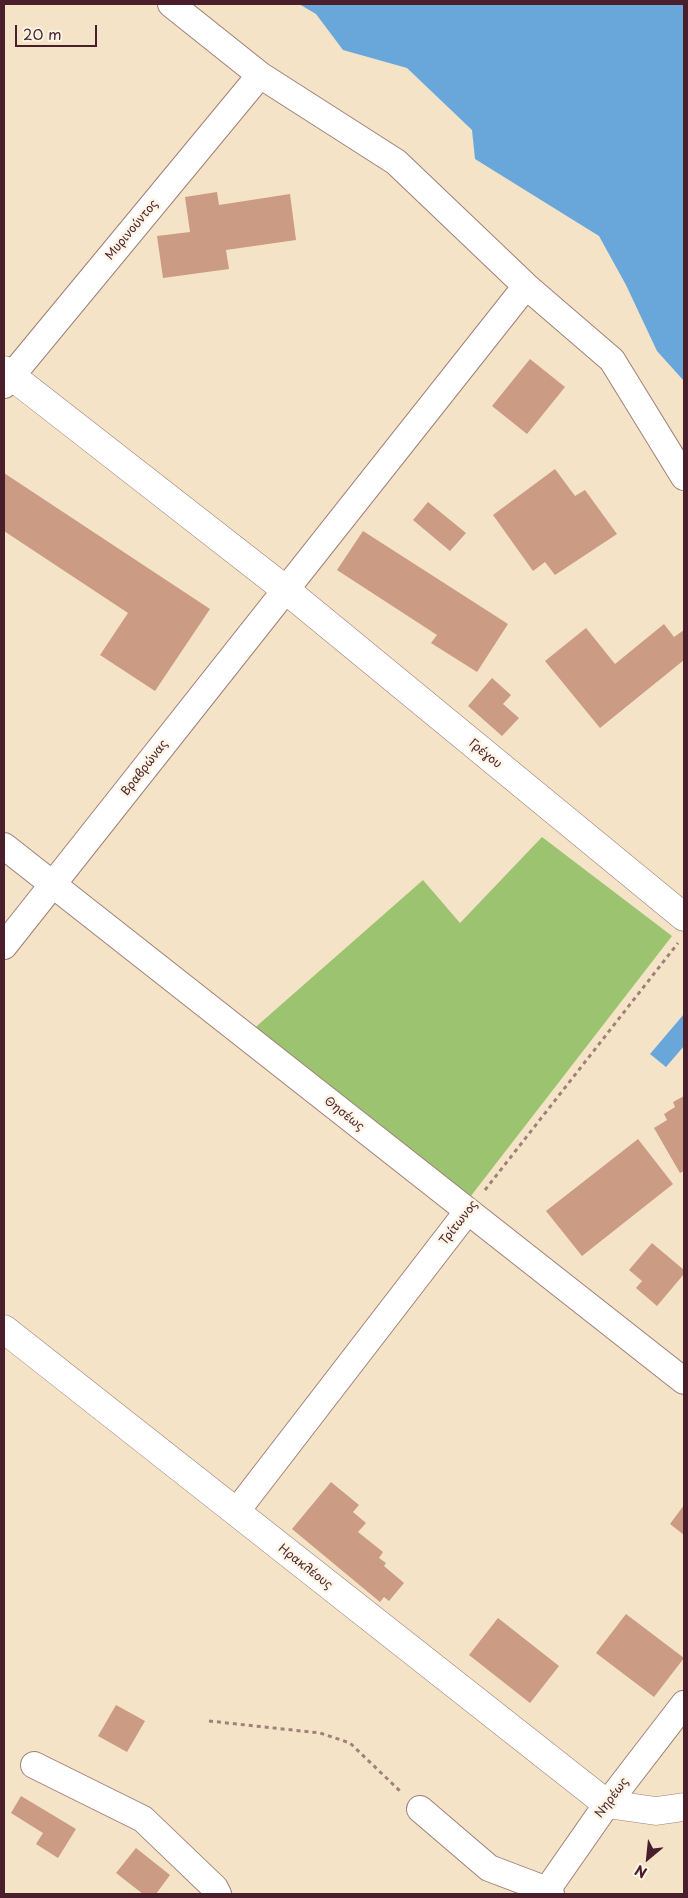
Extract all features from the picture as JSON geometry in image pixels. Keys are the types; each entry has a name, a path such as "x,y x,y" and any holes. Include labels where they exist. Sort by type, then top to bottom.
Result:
{"main road":[{"name":"Γρέγου","path":"6,377 286,590 681,930"},
{"name":"Ηρακλέους","path":"4,1329 607,1804"},
{"path":"607,1804 656,1811 684,1807"}],"street":[{"path":"171,4 260,75 396,162 526,286 612,360 684,477"},
{"name":"Μυρινούντος","path":"6,377 260,75"},
{"name":"Βραβρώνας","path":"4,946 526,286"},
{"name":"Θησέως","path":"4,846 684,1381"},
{"name":"Τρίτωνος","path":"236,1512 468,1212"},
{"name":"Νηρέως","path":"549,1892 607,1804 684,1704"},
{"path":"34,1765 143,1820 215,1888 218,1894"},
{"path":"420,1809 489,1868 549,1892"}],"path":[{"name":"Τρίτωνος","path":"468,1212 681,930"},
{"path":"209,1721 320,1733 350,1743 420,1809"}],"green space":[{"path":"542,837 672,936 467,1201 250,1032 423,880 460,923"}],"water":[{"path":"299,4 684,4 684,381 657,351 626,285 599,236 475,159 472,130 407,68 343,50 316,14"},
{"path":"684,1014 684,1046 666,1067 650,1054"}],"building":[{"path":"217,192 219,205 290,194 296,240 226,250 229,269 163,278 157,236 190,232 185,197"},
{"path":"530,359 565,387 527,434 492,406"},
{"path":"555,469 575,496 585,490 617,534 555,575 545,562 533,571 493,515"},
{"path":"4,473 210,609 155,691 100,655 128,613 4,531"},
{"path":"428,502 466,533 450,551 413,520"},
{"path":"363,531 508,624 477,672 431,643 437,635 337,570"},
{"path":"664,624 674,637 684,630 684,660 600,728 545,661 586,628 615,664"},
{"path":"492,678 511,695 503,704 519,718 502,736 468,706"},
{"path":"684,1096 684,1171 680,1173 654,1128 667,1120 664,1114 675,1107 673,1102"},
{"path":"638,1139 673,1184 582,1256 546,1211"},
{"path":"652,1243 684,1270 684,1274 657,1306 636,1288 642,1281 629,1270"},
{"path":"331,1482 359,1505 353,1512 366,1523 358,1532 383,1552 379,1558 386,1563 384,1566 404,1583 389,1601 384,1597 380,1602 292,1529"},
{"path":"684,1505 684,1535 670,1524"},
{"path":"626,1614 684,1658 654,1697 596,1653"},
{"path":"498,1618 559,1666 530,1703 469,1655"},
{"path":"116,1705 145,1721 127,1752 98,1736"},
{"path":"21,1796 76,1829 58,1858 36,1844 43,1833 11,1813"},
{"path":"136,1848 170,1875 156,1894 143,1894 116,1873"}]}
